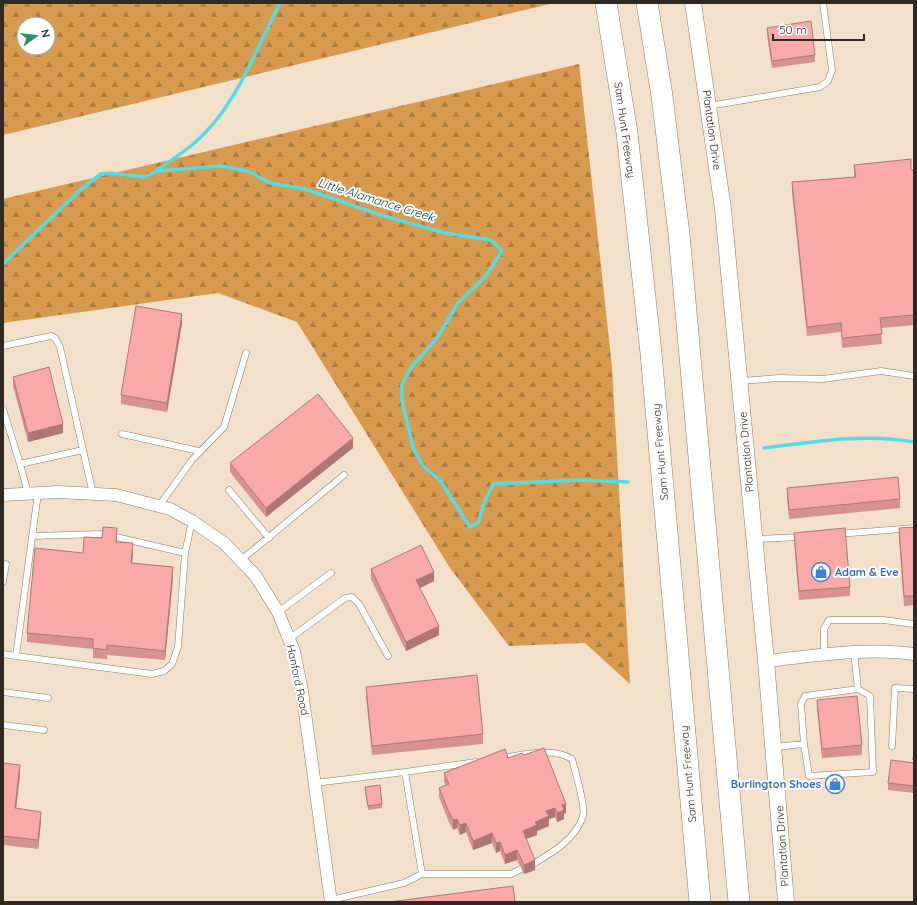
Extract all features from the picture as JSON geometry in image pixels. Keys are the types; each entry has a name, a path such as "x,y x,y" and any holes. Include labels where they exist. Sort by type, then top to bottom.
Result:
{"highway":[{"name":"Sam Hunt Freeway","path":"606,3 627,133 651,345 678,666 700,902"},
{"path":"648,3 673,175 739,902"},
{"path":"709,561 750,902"},
{"path":"678,666 685,902"}],"street":[{"name":"Plantation Drive","path":"693,3 723,209 766,662 786,902"},
{"name":"Hanford Road","path":"3,495 33,493 116,495 170,509 192,521 224,543 255,575 278,612 294,651 302,691 331,901"},
{"path":"766,662 854,652 914,654"}],"lane":[{"path":"709,106 820,88 828,81 832,70 823,3"},
{"path":"3,346 51,336 55,338 60,347 93,494"},
{"path":"159,506 199,452 224,427 246,353"},
{"path":"740,381 780,378 823,379 881,371 914,376"},
{"path":"3,409 20,464 33,493 32,536 16,656"},
{"path":"122,434 199,452"},
{"path":"20,464 83,450"},
{"path":"241,560 344,475"},
{"path":"229,490 269,538"},
{"path":"3,654 152,674 164,671 172,664 178,647 185,553 192,521"},
{"path":"830,535 914,528"},
{"path":"32,536 103,534 185,553"},
{"path":"754,539 807,537"},
{"path":"3,582 6,564"},
{"path":"278,612 331,573"},
{"path":"289,639 345,598 352,597 359,604 388,656"},
{"path":"824,655 824,629 826,624 832,620 883,620 914,624"},
{"path":"854,652 858,689"},
{"path":"892,746 895,688 914,689"},
{"path":"858,689 870,696 873,772 809,776 804,744 801,704 805,696 858,689"},
{"path":"3,692 48,698"},
{"path":"3,725 44,730"},
{"path":"773,747 804,744"},
{"path":"315,783 542,753 563,754 572,759 579,783 583,815 577,829 556,851 533,864"},
{"path":"405,772 422,874"},
{"path":"331,901 404,883 422,874 511,874 521,869"}],"green space":[{"path":"3,3 554,3 3,135"},
{"path":"579,64 612,367 630,684 585,643 509,646 450,568 297,322 218,293 3,323 3,199"}],"building":[{"path":"811,21 815,55 772,61 767,28"},
{"path":"911,159 911,170 914,170 914,315 880,318 882,334 842,338 841,323 807,327 792,182 856,177 854,165"},
{"path":"136,306 182,314 167,403 121,395"},
{"path":"49,367 63,424 28,433 13,377"},
{"path":"318,394 353,438 266,508 230,463"},
{"path":"898,477 900,499 789,510 787,488"},
{"path":"103,527 117,528 116,542 133,543 131,563 173,567 165,651 107,645 107,650 93,648 93,639 27,633 35,548 83,553 84,537 102,538"},
{"path":"914,527 914,596 904,596 899,528"},
{"path":"845,528 850,587 799,591 794,533"},
{"path":"421,545 434,572 416,580 439,626 406,642 371,569"},
{"path":"477,675 483,734 372,746 366,687"},
{"path":"857,696 862,745 822,749 817,700"},
{"path":"544,748 566,804 562,805 564,810 557,813 555,808 546,811 549,816 535,822 537,825 523,831 535,860 524,865 517,850 505,855 500,842 496,843 492,833 473,841 466,823 460,825 457,819 453,820 439,788 449,784 444,773 505,749 508,758 522,753 524,755"},
{"path":"891,760 914,763 914,786 888,783"},
{"path":"3,763 20,765 15,808 41,812 38,840 3,836"},
{"path":"380,785 382,804 368,806 365,787"},
{"path":"513,886 515,902 389,902"}],"waterway":[{"path":"157,170 192,145 207,131 220,115 243,79 280,3"},
{"name":"Little Alamance Creek","path":"3,264 80,190 101,174 109,173 145,177 157,171 221,166 248,171 270,183 305,189 381,215 420,226 446,233 491,240 502,251 485,277 458,303 437,338 410,369 402,384 402,401 413,447 423,466 440,480 470,527 478,523 484,503 493,484 581,480 628,482"},
{"name":"Little Alamance Creek","path":"764,448 858,438 895,439 914,442"}],"place":[{"name":"Adam & Eve","path":"821,572"},
{"name":"Burlington Shoes","path":"835,784"}]}
